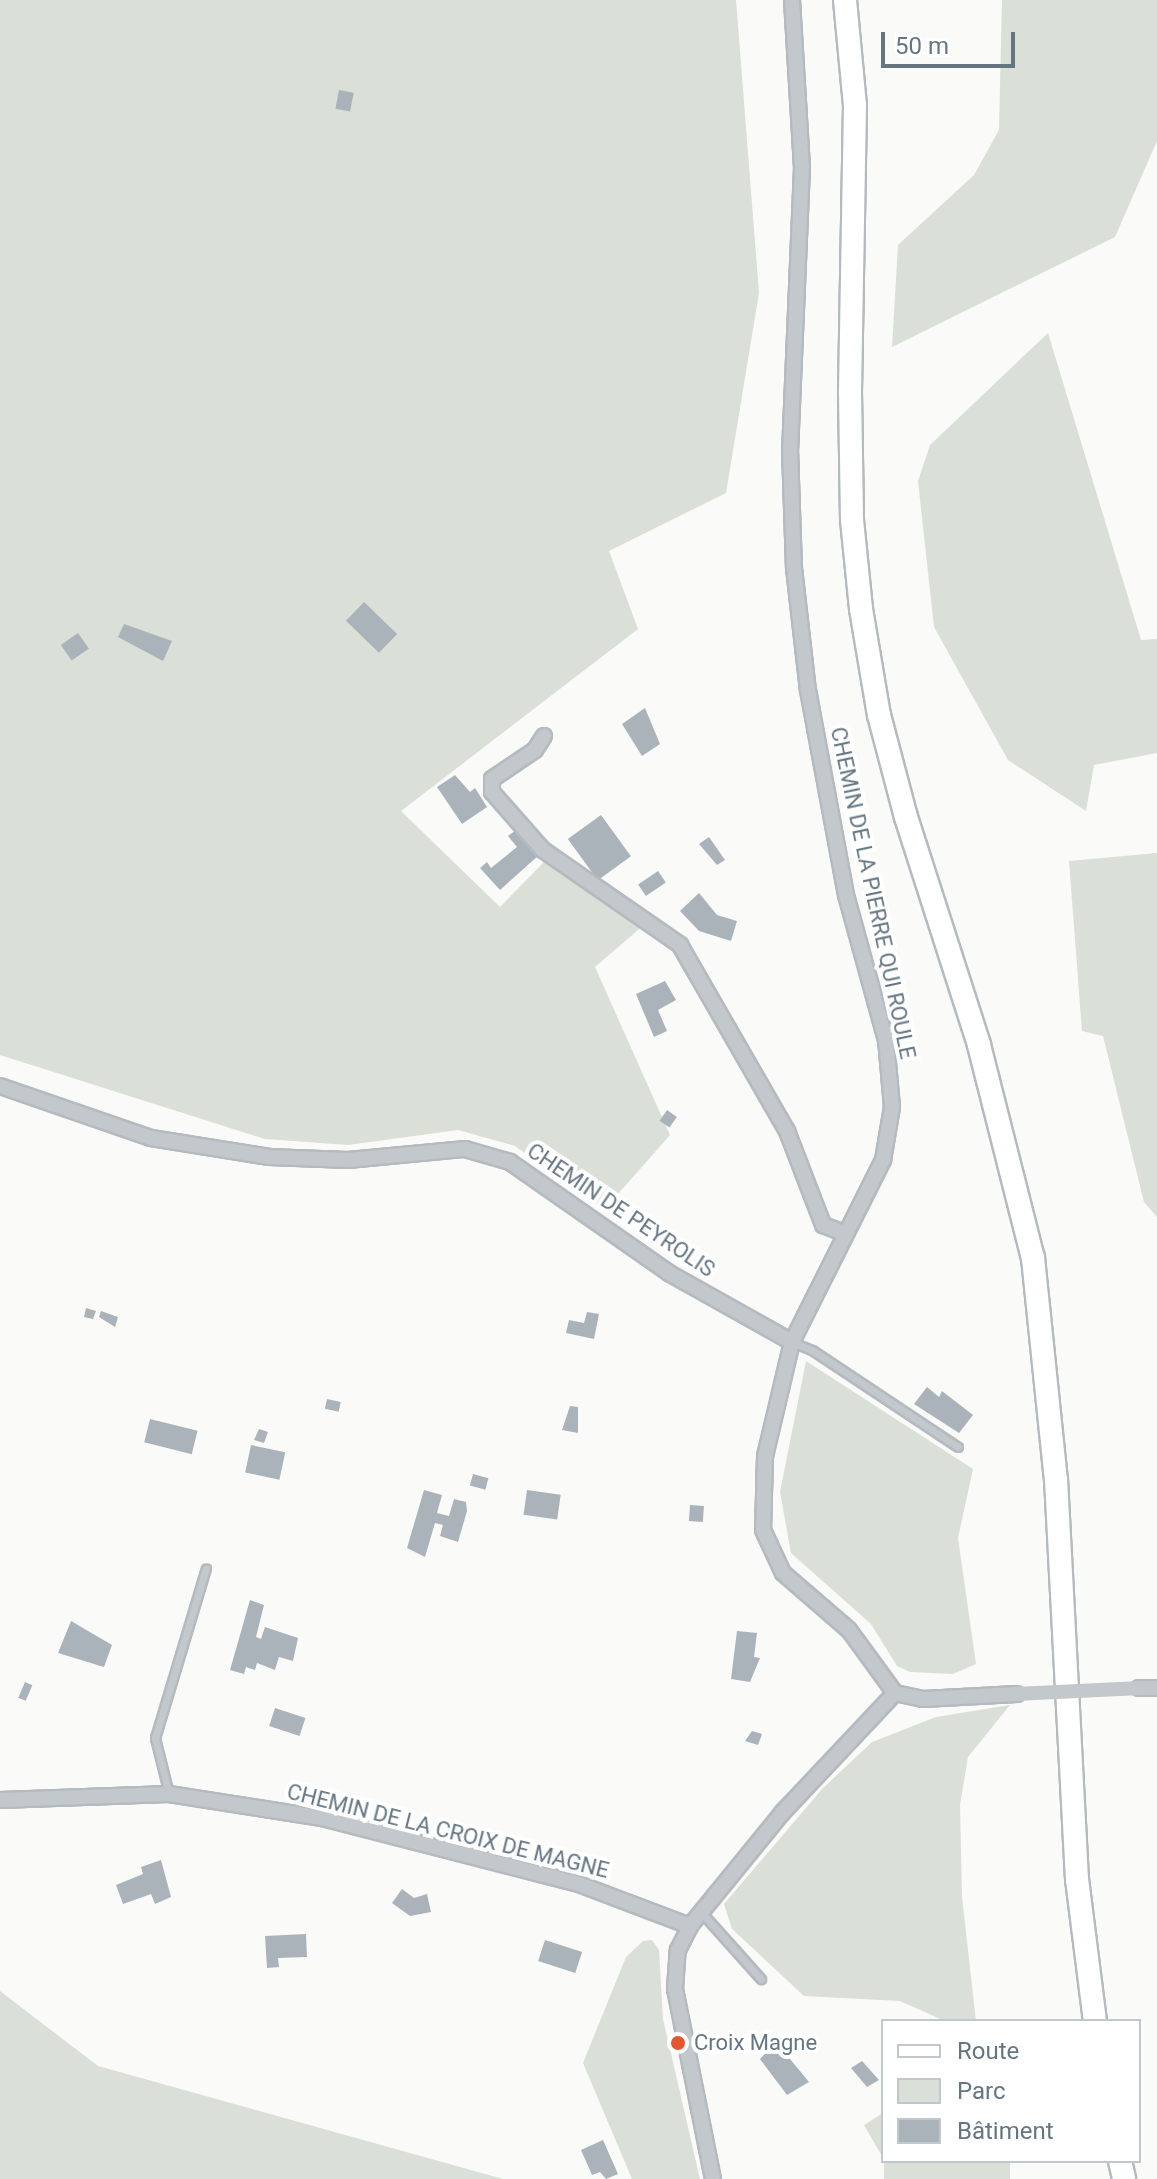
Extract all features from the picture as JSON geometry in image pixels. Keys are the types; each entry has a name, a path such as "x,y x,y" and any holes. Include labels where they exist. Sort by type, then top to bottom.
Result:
{"main road":[{"path":"845,0 855,105 850,392 852,520 861,609 879,715 906,817 979,1045 1033,1258 1056,1479 1077,1879 1095,2019"}],"street":[{"name":"CHEMIN DE LA PIERRE QUI ROULE","path":"792,0 802,167 790,449 794,568 811,704 846,895 886,1040 892,1107 883,1160 792,1342"},
{"path":"544,736 535,750 492,779 492,792 543,850 680,945 787,1131 823,1225 844,1233"},
{"name":"CHEMIN DE PEYROLIS","path":"0,1086 151,1138 269,1157 348,1160 465,1149 510,1162 669,1273 792,1342"},
{"path":"792,1342 765,1456 763,1530 783,1573 849,1630 895,1693 923,1699 1157,1688"},
{"path":"713,2179 675,1989 678,1950 701,1912 834,1752 889,1705 895,1693"},
{"name":"CHEMIN DE LA CROIX DE MAGNE","path":"0,1800 169,1794 336,1821 576,1883 690,1926"}],"lane":[{"path":"792,1342 812,1350 958,1447"},
{"path":"169,1794 155,1738 206,1568"},
{"path":"701,1912 761,1979"}],"green space":[{"path":"0,0 736,0 759,293 726,493 609,551 638,629 401,811 500,907 544,862 645,924 595,967 670,1135 604,1210 515,1146 458,1130 348,1145 265,1139 0,1055"},
{"path":"1002,0 1157,0 1157,141 1115,237 892,347 898,245 974,175 999,130"},
{"path":"1048,333 1141,640 1157,639 1157,753 1094,765 1086,811 1008,760 934,627 918,481 930,445"},
{"path":"1157,853 1157,1217 1144,1202 1103,1036 1082,1031 1069,861"},
{"path":"806,1361 973,1469 958,1538 976,1664 953,1674 910,1672 897,1666 871,1624 791,1553 780,1492"},
{"path":"1010,1705 968,1757 960,1805 962,1897 976,2019 940,2019 900,2001 804,1996 732,1929 724,1904 822,1789 872,1742 936,1717"},
{"path":"652,1940 659,1950 663,2019 700,2179 632,2179 583,2063 626,1957 643,1941"},
{"path":"0,1991 98,2066 503,2179 0,2179"},
{"path":"881,2114 881,2155 864,2125"},
{"path":"884,2163 1010,2163 1010,2179 884,2179"}],"building":[{"path":"339,90 354,93 350,112 335,109"},
{"path":"364,602 397,634 379,653 346,621"},
{"path":"124,624 172,641 163,661 118,637"},
{"path":"78,633 89,649 72,661 61,645"},
{"path":"645,708 660,744 642,756 622,724"},
{"path":"455,775 470,792 475,788 487,807 462,824 437,787"},
{"path":"601,815 631,856 598,880 568,839"},
{"path":"516,830 539,855 500,890 480,868 487,862 491,868 517,847 508,836"},
{"path":"709,837 725,860 717,865 699,844"},
{"path":"658,871 666,883 646,896 638,884"},
{"path":"699,893 717,915 737,921 731,941 699,931 680,911"},
{"path":"665,981 676,1000 658,1010 667,1031 654,1037 636,994"},
{"path":"667,1110 677,1117 669,1128 660,1121"},
{"path":"86,1308 96,1311 93,1319 84,1317"},
{"path":"101,1311 118,1317 115,1327 99,1317"},
{"path":"587,1312 599,1314 594,1339 566,1333 569,1320 584,1323"},
{"path":"927,1387 939,1397 942,1391 973,1415 959,1433 914,1404"},
{"path":"327,1399 341,1402 339,1412 325,1409"},
{"path":"570,1406 578,1407 578,1433 562,1430"},
{"path":"150,1419 198,1431 192,1454 144,1442"},
{"path":"259,1429 268,1432 264,1443 254,1440"},
{"path":"251,1445 285,1452 279,1480 245,1472"},
{"path":"473,1474 488,1478 485,1490 470,1486"},
{"path":"424,1490 442,1495 437,1513 449,1516 454,1499 466,1502 467,1511 458,1542 440,1536 443,1525 435,1523 425,1557 407,1548"},
{"path":"527,1490 561,1495 557,1519 524,1515"},
{"path":"690,1505 704,1506 703,1522 689,1521"},
{"path":"250,1600 264,1605 256,1637 261,1639 265,1627 298,1638 293,1661 279,1657 275,1670 257,1663 255,1670 246,1667 244,1674 230,1670"},
{"path":"71,1621 112,1645 104,1667 58,1653"},
{"path":"737,1631 757,1633 754,1657 760,1658 750,1682 731,1679"},
{"path":"25,1682 32,1685 26,1701 18,1698"},
{"path":"275,1708 305,1718 300,1736 269,1726"},
{"path":"752,1731 762,1734 758,1745 745,1741"},
{"path":"161,1860 171,1897 155,1904 151,1894 123,1904 116,1885 143,1874 141,1867"},
{"path":"402,1889 414,1898 427,1894 431,1912 410,1916 392,1903"},
{"path":"306,1934 307,1957 278,1958 279,1967 267,1968 265,1936"},
{"path":"545,1940 582,1952 575,1973 538,1961"},
{"path":"776,2042 809,2082 787,2095 760,2059"},
{"path":"862,2061 879,2080 867,2087 851,2068"},
{"path":"603,2140 618,2174 606,2179 600,2172 592,2175 581,2150"}],"place":[{"name":"Croix Magne","path":"678,2043"}]}
